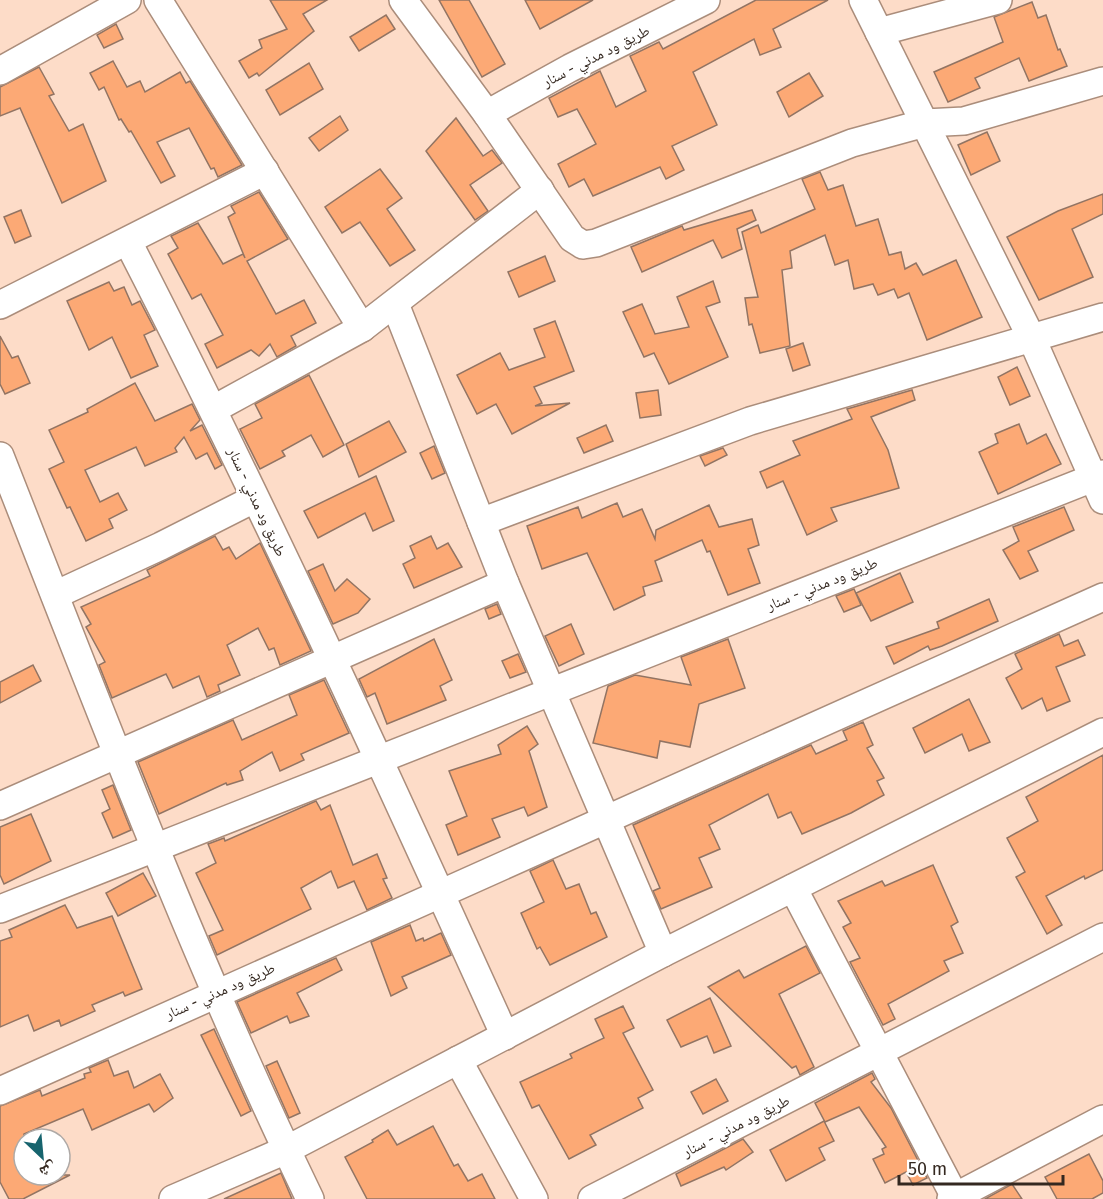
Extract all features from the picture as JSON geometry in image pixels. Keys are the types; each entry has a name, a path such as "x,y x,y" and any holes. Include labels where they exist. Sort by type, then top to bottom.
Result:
{"street":[{"path":"0,71 127,0"},
{"path":"158,0 362,328"},
{"path":"403,0 487,114 572,238 583,245 596,243 852,143 925,123 964,121 1103,81"},
{"name":"طريق ود مدني - سنار","path":"487,114 570,68 706,0"},
{"name":"طريق ود مدني - سنار","path":"0,909 379,758 1100,484 1032,339 862,0"},
{"path":"879,32 998,0"},
{"path":"0,305 265,171"},
{"path":"214,409 362,328 540,190"},
{"name":"طريق ود مدني - سنار","path":"128,242 214,409 254,499 379,758 505,1036"},
{"path":"395,304 505,583 663,953"},
{"path":"481,522 750,421 1032,339 1103,316"},
{"path":"0,456 155,848 215,993 310,1199"},
{"path":"55,595 162,546 254,499"},
{"path":"0,806 505,583"},
{"name":"طريق ود مدني - سنار","path":"0,1091 1103,597"},
{"path":"173,1199 286,1150 663,953 1103,732"},
{"path":"793,888 954,1198 1103,1119"},
{"name":"طريق ود مدني - سنار","path":"592,1199 880,1054 1103,937"},
{"path":"458,1060 534,1199"}],"building":[{"path":"270,0 327,0 303,14 314,31 259,76 257,73 249,78 239,61 262,48 259,40 287,29"},
{"path":"439,0 469,0 505,64 482,77"},
{"path":"525,0 593,0 540,29"},
{"path":"756,0 828,0 773,29 781,47 760,55 754,39 693,72 717,125 672,146 684,170 666,179 660,167 593,196 584,179 569,187 558,164 596,144 577,109 558,117 549,98 600,71 616,107 646,91 630,56 659,42 663,49"},
{"path":"1032,2 1038,18 1046,15 1058,50 1060,49 1067,66 1029,81 1019,58 975,78 980,88 948,102 934,72 1003,42 994,17"},
{"path":"386,15 395,29 359,51 350,37"},
{"path":"116,24 123,39 104,48 97,35"},
{"path":"113,61 127,87 140,81 145,92 180,72 186,83 190,81 242,165 218,177 214,168 211,169 189,128 157,142 175,176 161,183 131,131 129,132 121,119 119,120 104,87 99,90 90,73"},
{"path":"309,63 323,89 280,115 266,90"},
{"path":"39,67 54,94 49,96 69,131 83,124 106,181 62,203 20,108 0,116 0,87"},
{"path":"809,73 823,96 789,117 777,92"},
{"path":"340,116 348,130 319,151 309,138"},
{"path":"456,118 483,156 492,150 502,163 470,185 488,211 475,220 426,151"},
{"path":"987,132 1000,161 971,175 958,145"},
{"path":"380,169 402,198 387,209 415,250 390,266 360,222 342,233 325,207"},
{"path":"820,172 828,190 843,185 856,226 878,219 889,255 901,252 905,269 916,263 923,275 956,260 982,317 927,340 909,293 898,298 894,289 878,295 873,284 854,289 848,260 835,265 825,235 790,251 792,268 782,270 790,346 760,353 752,324 749,325 745,298 758,297 742,232 758,225 761,233 815,209 802,179"},
{"path":"259,192 288,239 247,261 276,314 304,300 316,323 291,336 296,346 277,357 270,344 259,356 251,350 217,368 205,344 223,335 201,294 192,299 168,254 178,248 171,236 198,223 223,264 243,254 245,258 228,217 235,213 231,206"},
{"path":"1103,194 1103,214 1072,229 1093,277 1039,300 1007,237 1058,211"},
{"path":"21,210 31,236 15,243 4,217"},
{"path":"752,210 756,220 737,229 742,249 722,258 713,240 642,272 631,247 682,226 684,230"},
{"path":"545,256 555,281 519,297 508,272"},
{"path":"713,281 720,302 706,307 728,357 669,384 654,353 644,357 623,312 642,304 655,334 689,327 677,297"},
{"path":"109,282 114,291 124,287 132,305 140,301 155,330 144,335 158,366 131,378 112,337 89,350 67,301"},
{"path":"555,321 574,371 534,387 542,403 535,406 570,403 512,434 496,404 477,414 457,375 500,353 509,370 545,357 534,329"},
{"path":"0,336 12,358 18,356 30,383 5,394 0,384"},
{"path":"803,343 810,365 793,371 786,349"},
{"path":"1017,367 1030,396 1010,405 998,377"},
{"path":"309,375 344,445 323,457 311,435 282,451 285,456 260,469 240,429 262,418 255,404"},
{"path":"135,383 155,421 192,404 200,420 190,431 202,425 222,465 215,469 207,453 196,459 184,437 175,448 177,452 145,466 136,447 85,470 100,502 118,493 127,510 109,519 113,528 86,541 70,507 67,508 49,469 64,462 49,430 88,412 87,409"},
{"path":"658,390 661,415 640,418 636,393"},
{"path":"912,390 915,400 871,417 888,450 899,488 831,508 837,521 807,535 783,481 767,488 760,472 800,455 793,441 852,419 847,409"},
{"path":"389,421 406,452 359,477 346,444"},
{"path":"1019,424 1027,444 1046,434 1061,464 998,494 979,452 998,443 995,434"},
{"path":"606,425 613,441 584,453 577,438"},
{"path":"434,446 445,473 432,479 420,453"},
{"path":"723,448 727,455 705,466 700,456"},
{"path":"376,476 394,521 373,531 365,513 318,538 304,511"},
{"path":"617,503 623,517 642,509 655,539 656,530 709,505 719,527 752,519 759,545 748,549 760,583 728,595 710,551 707,552 702,540 655,561 662,581 643,587 645,595 614,610 587,553 542,569 527,526 578,507 582,518"},
{"path":"1064,507 1074,530 1028,551 1038,571 1020,579 1003,550 1019,541 1013,527"},
{"path":"215,536 223,550 229,547 236,559 260,543 311,651 280,665 274,648 269,650 258,628 227,645 240,675 218,685 220,691 207,697 199,676 173,688 166,674 112,698 99,665 105,662 86,627 91,624 81,607 150,576 147,570"},
{"path":"431,536 437,549 448,543 462,567 414,588 403,564 415,558 410,546"},
{"path":"323,564 335,591 347,579 370,599 358,613 333,624 308,571"},
{"path":"900,573 913,602 871,621 856,593"},
{"path":"854,589 861,605 844,612 836,596"},
{"path":"989,599 998,621 942,646 930,650 928,646 894,664 886,647 939,628 937,622"},
{"path":"497,604 501,614 489,619 485,609"},
{"path":"571,624 584,654 559,666 545,636"},
{"path":"1059,634 1064,646 1078,640 1085,655 1056,667 1070,701 1047,711 1042,698 1022,709 1006,678 1022,669 1015,654"},
{"path":"434,639 452,680 440,686 446,700 387,724 375,693 367,697 359,679"},
{"path":"728,639 745,688 699,704 690,747 660,741 657,758 593,743 608,686 635,675 691,685 681,657"},
{"path":"518,654 526,672 510,678 502,661"},
{"path":"33,665 41,681 0,703 0,682"},
{"path":"324,680 349,733 301,754 304,760 280,771 272,752 240,771 243,780 227,785 226,783 159,814 138,762 233,720 242,740 297,715 289,695"},
{"path":"969,699 990,742 969,751 962,734 925,753 913,728"},
{"path":"863,722 873,745 867,748 884,778 877,781 884,795 851,813 802,834 791,812 778,818 768,794 709,825 720,849 699,858 712,887 661,909 653,891 660,888 633,825 811,745 816,754 847,740 843,731"},
{"path":"527,726 538,744 529,751 547,807 528,816 524,807 492,819 500,837 458,855 446,825 467,816 449,771 501,754 498,745"},
{"path":"1103,755 1103,870 1085,879 1084,876 1046,896 1062,925 1047,934 1016,877 1025,872 1007,838 1038,821 1026,797"},
{"path":"113,785 131,830 113,838 102,813 110,809 102,790"},
{"path":"316,801 321,810 330,805 353,865 377,854 387,878 383,879 392,898 367,910 354,881 338,888 331,871 301,888 311,909 217,955 209,936 223,930 196,873 216,863 208,844 224,838 225,841"},
{"path":"31,814 51,861 4,884 0,875 0,827"},
{"path":"553,860 566,889 579,884 591,914 596,912 607,937 550,965 540,947 537,949 521,913 544,902 530,871"},
{"path":"933,865 958,922 951,926 963,953 944,961 949,971 888,1004 895,1019 883,1025 850,962 860,958 843,927 851,923 838,901 882,881 885,886"},
{"path":"143,873 156,896 118,916 106,893"},
{"path":"65,905 77,928 112,916 142,989 125,996 123,992 92,1005 95,1011 61,1026 59,1020 34,1031 28,1015 0,1027 0,941 12,937 9,930"},
{"path":"410,925 416,941 423,938 424,941 441,933 451,955 402,977 407,988 391,996 371,942"},
{"path":"806,946 820,973 779,994 814,1067 800,1075 796,1066 792,1068 708,987 739,970 744,978"},
{"path":"336,958 342,970 297,993 309,1016 290,1023 287,1016 251,1033 237,1002"},
{"path":"710,998 731,1046 714,1053 707,1036 681,1047 667,1020"},
{"path":"623,1006 634,1028 623,1033 653,1090 638,1098 643,1108 590,1135 596,1145 569,1159 539,1105 532,1108 520,1082 572,1058 570,1054 604,1038 595,1019"},
{"path":"214,1029 251,1111 241,1116 201,1035"},
{"path":"108,1060 114,1076 128,1071 134,1088 160,1074 173,1098 154,1112 149,1104 92,1130 83,1109 41,1127 12,1127 12,1187 46,1187 23,1199 9,1199 0,1182 0,1106 40,1090 42,1096 85,1078 84,1074 91,1072 89,1068"},
{"path":"277,1061 300,1113 289,1118 266,1066"},
{"path":"872,1073 875,1079 871,1082 891,1108 927,1178 913,1185 906,1172 885,1183 873,1159 884,1154 882,1149 886,1147 859,1107 825,1122 815,1103"},
{"path":"716,1079 728,1101 703,1114 691,1092"},
{"path":"824,1121 834,1141 819,1148 825,1160 786,1181 770,1150"},
{"path":"433,1126 454,1166 458,1164 468,1181 482,1174 495,1199 367,1199 345,1157 373,1142 372,1140 388,1130 397,1145"},
{"path":"743,1139 753,1152 726,1170 724,1167 681,1186 676,1174"},
{"path":"1089,1154 1103,1181 1103,1193 1092,1199 1057,1199 1045,1177"},
{"path":"281,1173 292,1199 224,1199"},
{"path":"1012,1184 1022,1199 985,1199"}]}
